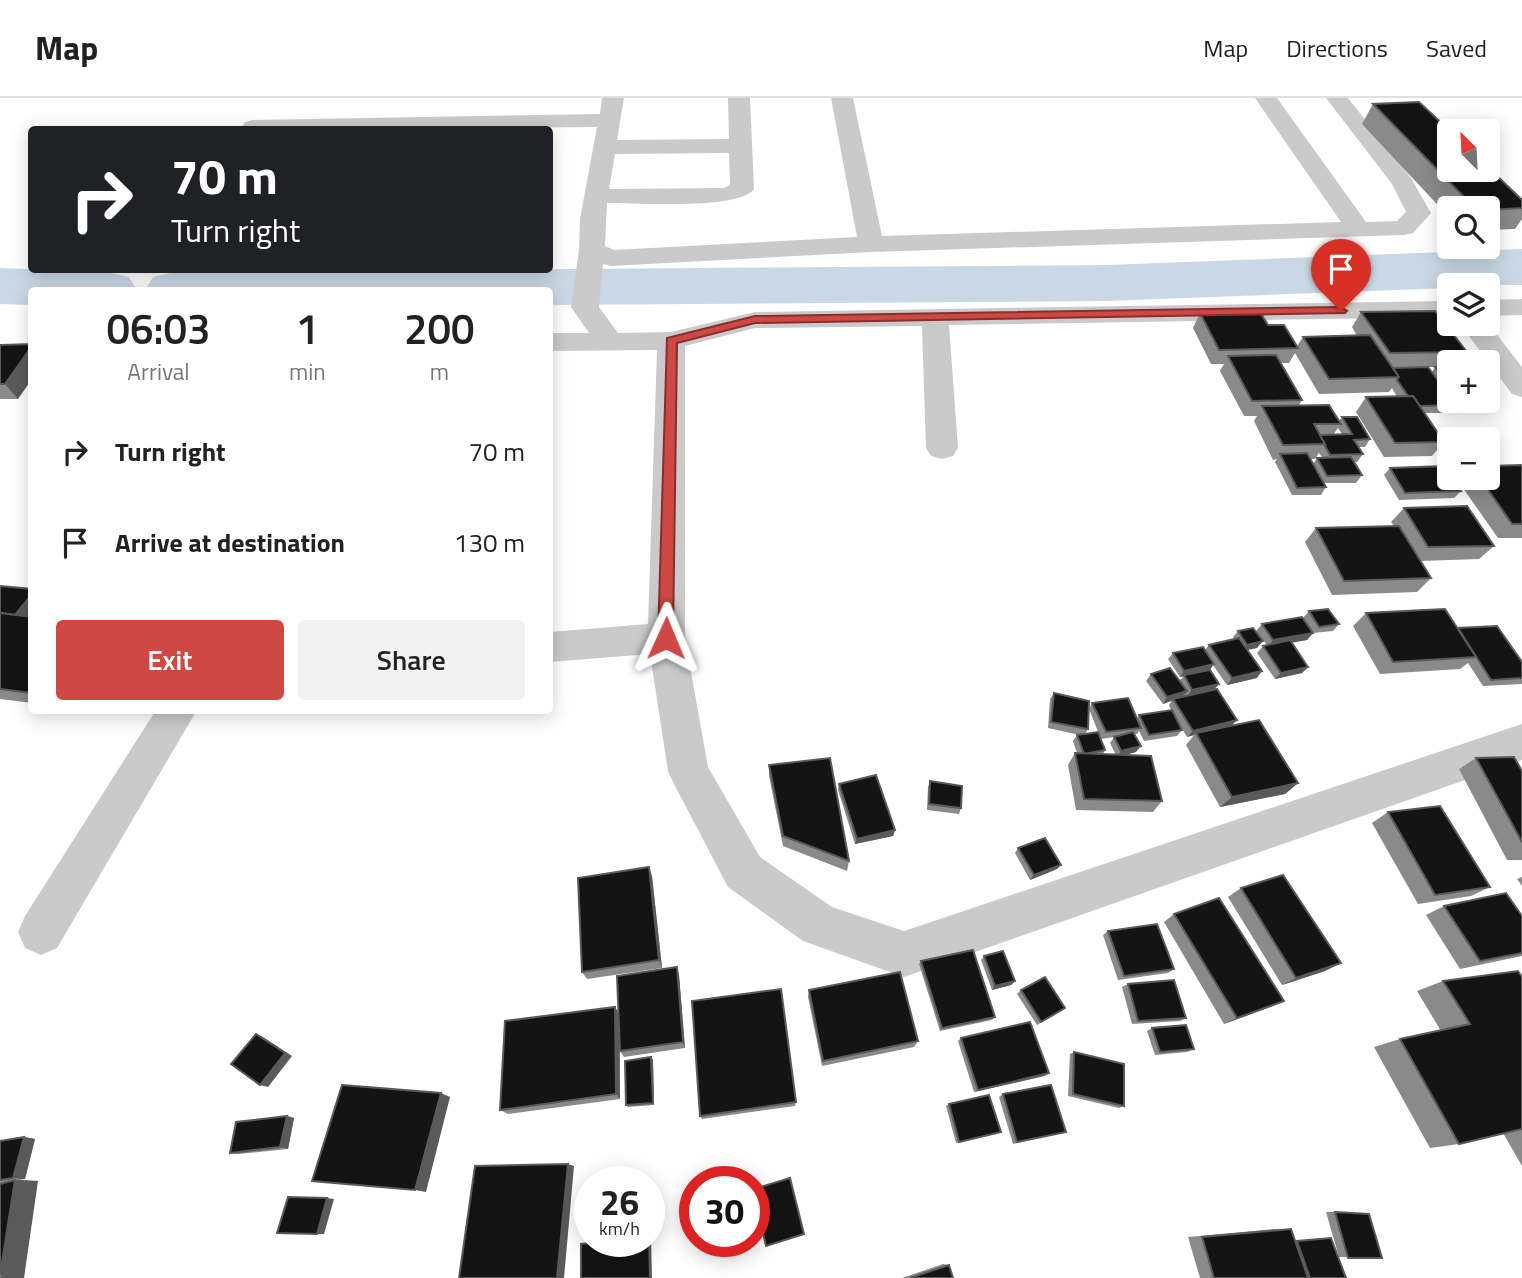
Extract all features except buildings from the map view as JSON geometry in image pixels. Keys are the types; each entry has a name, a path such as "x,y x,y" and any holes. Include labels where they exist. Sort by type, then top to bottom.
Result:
{"street":[{"path":"596,196 727,195 742,190 739,98"},
{"path":"842,98 872,244"},
{"path":"1266,98 1359,230"},
{"path":"592,256 611,258 872,244 1404,228 1419,213 1403,183 1337,98"},
{"path":"253,126 265,108"},
{"path":"290,126 611,109 592,219 592,256 585,299 585,307 610,342"},
{"path":"605,147 740,146"},
{"path":"1500,308 1522,307"},
{"path":"553,342 671,341 755,320 1437,309"},
{"path":"935,318 942,448"},
{"path":"1484,336 1522,387"},
{"path":"671,341 666,638 688,771 744,872 819,925 904,954 1522,742"},
{"path":"553,647 666,638"},
{"path":"41,932 176,714"}],"waterway":[{"path":"553,287 1107,283 1522,267"},
{"path":"0,286 28,287"}],"route":[{"path":"666,638 671,341 755,320 1341,311"}]}
